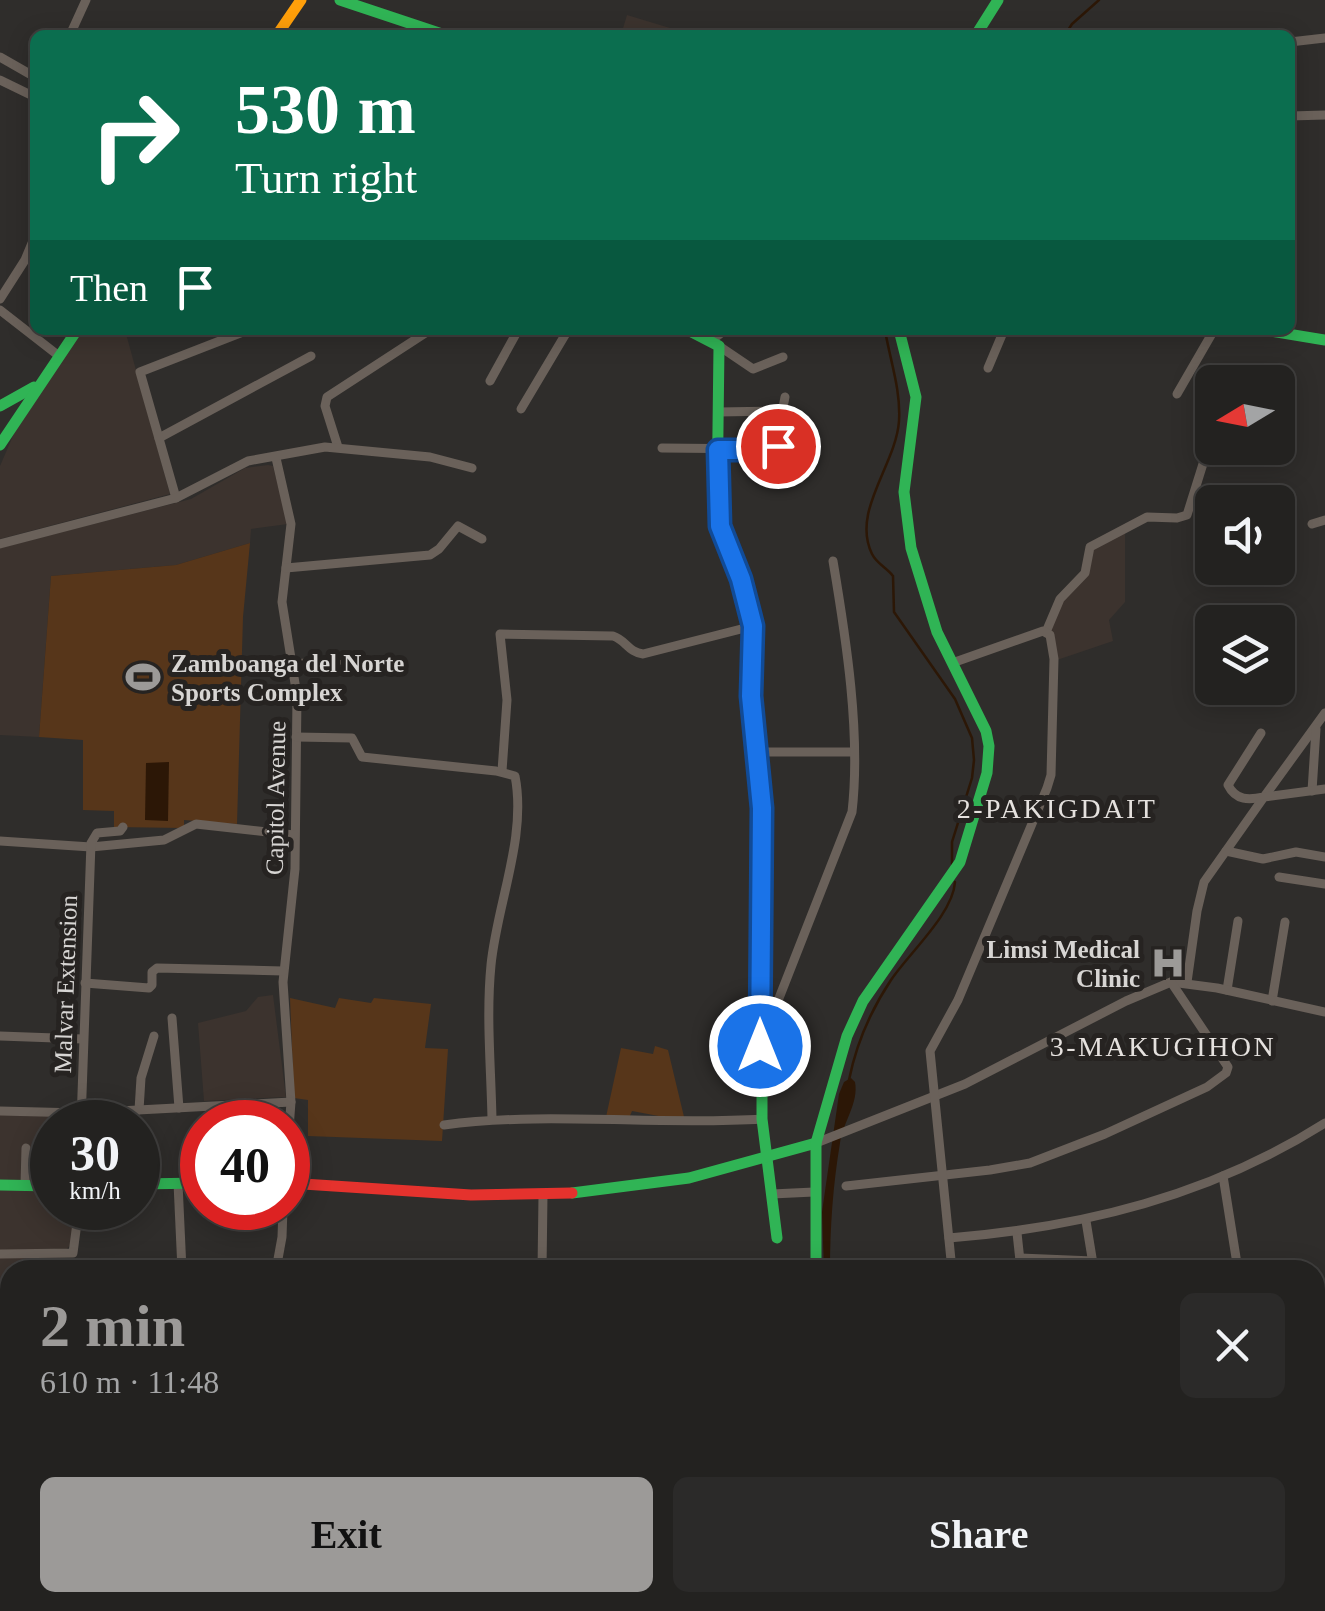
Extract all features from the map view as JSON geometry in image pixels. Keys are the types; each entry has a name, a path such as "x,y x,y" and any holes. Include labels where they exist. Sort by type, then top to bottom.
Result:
{"main road":[{"path":"280,30 301,0"},
{"path":"340,0 430,30"},
{"path":"979,30 998,0"},
{"path":"0,445 73,335"},
{"path":"698,335 715,343 720,526 741,579 753,626 751,696 762,808 762,1119 777,1238"},
{"path":"816,1260 817,1143 854,1018 882,972 951,877 977,814 989,746 981,718 927,607 911,548 904,492 916,397 900,335"},
{"path":"1294,335 1325,340"},
{"path":"2,405 38,384"},
{"path":"2,405 14,411 16,419"},
{"path":"310,1184 468,1195 543,1195 654,1185 768,1161 817,1143"},
{"path":"160,1184 178,1184"},
{"path":"0,1185 30,1185"}],"street":[{"path":"72,30 86,0"},
{"path":"1295,41 1325,38"},
{"path":"0,58 30,75"},
{"path":"0,80 30,95"},
{"path":"1295,116 1325,115"},
{"path":"0,298 30,248"},
{"path":"0,310 30,334"},
{"path":"32,335 58,356"},
{"path":"176,498 140,372 235,335"},
{"path":"338,447 325,406 327,397 422,335"},
{"path":"490,381 515,335"},
{"path":"522,408 565,335"},
{"path":"721,335 715,343 753,369 783,358"},
{"path":"988,368 1002,335"},
{"path":"1178,394 1211,335"},
{"path":"159,438 310,356"},
{"path":"662,448 775,450 784,397"},
{"path":"718,412 784,411"},
{"path":"0,544 176,498 238,465 338,447 430,457 472,468"},
{"name":"Capitol Avenue","path":"276,458 291,524 282,602 294,664 296,737 294,883 283,972 291,1100"},
{"path":"955,662 1046,632 1060,599 1086,573 1090,547 1148,517 1187,515 1203,465"},
{"path":"1325,520 1312,524 1325,530"},
{"path":"286,568 430,554 458,526 482,540"},
{"path":"760,1046 846,834 855,787 849,666 833,560"},
{"path":"502,772 506,700 500,634 613,636 622,639 635,653 643,654 753,626"},
{"path":"951,1260 933,1098 932,1044 958,1000 1051,775 1054,659 1046,632"},
{"path":"294,664 341,660"},
{"path":"1187,982 1200,893 1325,712"},
{"path":"1312,790 1316,724"},
{"path":"1261,733 1228,786 1234,794 1246,800 1325,789"},
{"path":"296,737 352,738 362,756 515,776 518,796 514,838 490,976 492,1118"},
{"path":"758,752 852,752"},
{"path":"0,841 90,847 164,840 196,824 294,835"},
{"path":"90,847 95,834 120,831 123,827"},
{"name":"Malvar Extension","path":"81,1100 90,847"},
{"path":"1226,852 1263,859 1296,852 1325,857"},
{"path":"1280,877 1325,884"},
{"path":"1227,990 1238,921"},
{"path":"1272,1001 1285,922"},
{"path":"84,983 148,988 152,985 152,971 157,968 283,972"},
{"path":"846,1186 990,1170 1042,1159 1207,1087 1226,1073 1226,1064 1170,982"},
{"path":"817,1143 933,1098 1170,982 1187,982 1325,1012"},
{"path":"160,1109 179,1108 172,1018"},
{"path":"0,1036 83,1039"},
{"path":"140,1100 141,1078 154,1036"},
{"path":"0,1111 30,1114"},
{"path":"444,1125 492,1118 626,1118 697,1123 762,1119"},
{"path":"949,1238 1086,1221 1223,1176 1274,1154 1325,1123"},
{"path":"25,1185 26,1148"},
{"path":"1223,1176 1236,1260"},
{"path":"178,1184 182,1260"},
{"path":"772,1194 814,1192"},
{"path":"542,1260 543,1195"},
{"path":"1086,1221 1093,1260"},
{"path":"0,1254 73,1253 76,1230"},
{"path":"278,1260 282,1230"},
{"path":"1017,1232 1020,1258 1038,1260"},
{"path":"45,1254 45,1260"}],"shaded area":[{"path":"627,15 676,30 622,30"},
{"path":"80,335 126,335 170,494 0,539 0,466 19,422"},
{"path":"273,466 288,524 251,529 250,543 176,565 51,576 39,737 0,735 0,548 191,499 245,468"},
{"path":"1125,529 1125,602 1109,620 1113,641 1057,660 1050,627 1062,600 1086,574 1092,548"},
{"name":"Zamboanga del Norte Sports Complex","path":"250,543 243,617 237,824 184,820 184,828 114,827 114,811 83,810 83,740 39,737 51,576 176,565"},
{"path":"169,762 168,821 145,820 146,763"},
{"path":"273,995 286,1097 204,1100 198,1023 246,1011 258,997"},
{"path":"290,998 335,1008 339,998 431,1004 425,1048 448,1049 442,1141 310,1136 310,1100 294,1098"},
{"path":"655,1046 668,1050 685,1121 632,1111 629,1118 606,1117 621,1048 653,1054"},
{"path":"851,1078 855,1082 855,1097 840,1143 830,1260 824,1260 822,1212 844,1082"},
{"path":"0,1115 30,1115 30,1230 72,1230 72,1243 64,1252 39,1251 39,1260 0,1260"}],"waterway":[{"path":"1068,30 1099,0"},
{"path":"886,335 897,386 899,421 871,505 867,538 874,557 893,576 894,612 955,699 972,738 972,778 952,842 952,864"},
{"path":"849,1080 877,1003 939,920 955,882"}],"traffic: fast":[{"path":"340,0 430,30"},
{"path":"979,30 998,0"},
{"path":"0,445 74,335"},
{"path":"698,335 719,346 717,509 753,626 751,696 762,809 762,1119 777,1238"},
{"path":"816,1260 816,1143 847,1036 863,1001 960,862 987,773 986,731 937,632 911,548 904,492 916,397 900,335"},
{"path":"1294,335 1325,340"},
{"path":"0,406 34,387"},
{"path":"572,1193 689,1178 816,1143"},
{"path":"160,1184 180,1183"},
{"path":"0,1185 30,1186"}],"traffic: slow":[{"path":"280,30 301,0"}],"traffic: jam":[{"path":"310,1184 471,1195 572,1193"}],"place":[{"name":"Zamboanga del Norte Sports Complex","path":"143,677"},
{"name":"Limsi Medical Clinic","path":"1168,963"}],"district":[{"name":"2-PAKIGDAIT","path":"1057,808"},
{"name":"3-MAKUGIHON","path":"1163,1046"}],"route":[{"path":"760,1046 762,808 750,681 753,626 741,579 720,526 716,470 718,450 775,450 778,446"}]}
